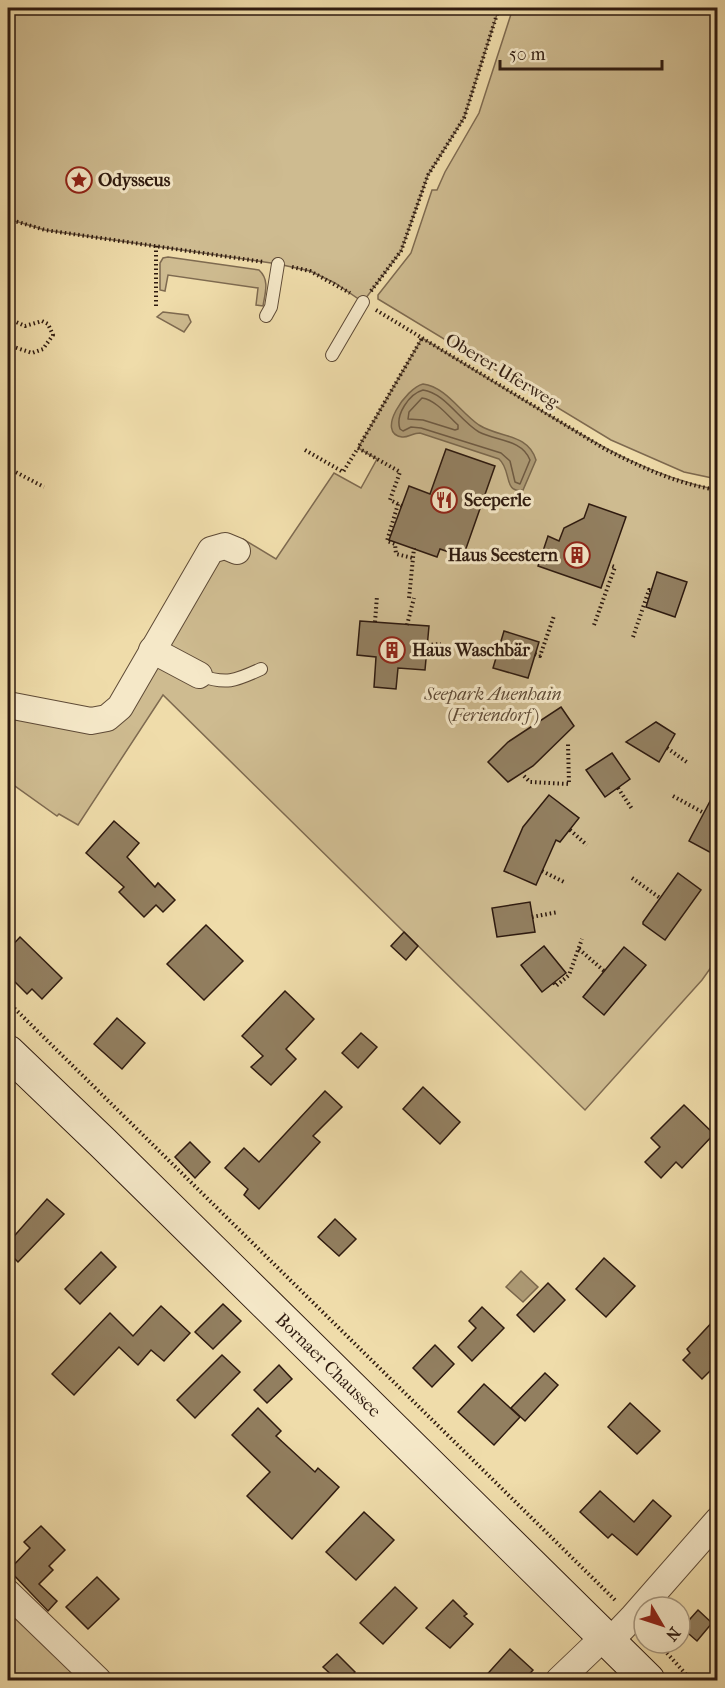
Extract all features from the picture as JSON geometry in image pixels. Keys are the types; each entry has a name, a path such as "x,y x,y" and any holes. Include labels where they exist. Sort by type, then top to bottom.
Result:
{"street":[{"path":"8,705 91,721 107,718 120,707 211,550 225,546 237,551"},
{"path":"152,650 199,675"},
{"name":"Bornaer Chaussee","path":"8,1052 648,1680"},
{"path":"652,1595 717,1520"},
{"path":"8,1593 98,1680"},
{"path":"559,1680 632,1618"}],"lane":[{"path":"266,316 271,307 278,264"},
{"path":"332,355 363,302"},
{"path":"199,675 216,681 235,681 261,669"}],"path":[{"path":"363,302 401,251 428,175 464,118 499,8"},
{"name":"Oberer Uferweg","path":"8,219 45,230 278,264 310,271 335,283 605,449 654,472 685,483 717,490"},
{"path":"156,246 156,309"},
{"path":"8,322 14,321 25,326 42,321 48,324 53,335 43,349 32,353 8,345"},
{"path":"305,450 343,472 422,338"},
{"path":"8,415 13,427 8,440"},
{"path":"358,448 400,472 390,500 400,505 387,541 396,544 396,554 413,558"},
{"path":"8,468 44,487"},
{"path":"407,625 412,598 414,548"},
{"path":"594,625 615,567 609,565"},
{"path":"633,637 649,590 652,590"},
{"path":"375,622 377,596"},
{"path":"535,654 540,656 554,616"},
{"path":"427,645 441,644"},
{"path":"524,776 530,782 569,784 568,744"},
{"path":"667,748 688,762"},
{"path":"618,788 632,809"},
{"path":"673,796 704,813"},
{"path":"570,830 587,845"},
{"path":"542,871 564,882"},
{"path":"632,878 660,898"},
{"path":"532,917 558,912"},
{"path":"554,983 556,986 570,975 582,939"},
{"path":"579,949 604,971"},
{"path":"8,1002 632,1618"},
{"path":"668,1655 690,1680"}],"green space":[{"path":"8,8 499,8 464,118 428,175 401,251 363,302 335,283 310,271 278,264 45,230 8,219"},
{"path":"513,8 717,8 717,479 684,472 611,440 378,299 378,295 411,253 432,190 437,190 479,113"},
{"path":"163,258 259,270 266,282 263,306 256,305 258,288 168,275 165,291 160,290 160,263"},
{"path":"163,312 188,315 191,322 184,332 157,317"},
{"name":"Seepark Auenhain (Feriendorf)","path":"422,338 609,450 671,477 717,490 717,959 702,980 585,1110 163,695 78,825 59,814 57,816 8,781 8,705 107,718 211,550 237,551 243,539 276,559 334,473 361,488 377,459 358,448"},
{"path":"8,1593 98,1680 20,1680 8,1671"}],"water":[{"path":"423,384 446,395 479,425 520,440 527,445 536,460 523,490 517,490 510,485 499,459 420,433 404,437 394,434 392,420 396,410 409,393"},
{"path":"521,1271 538,1287 523,1302 506,1287"}],"building":[{"name":"Seeperle","path":"446,449 495,466 463,557 440,549 437,557 389,540 409,486 430,494"},
{"name":"Haus Seestern","path":"589,504 626,517 601,588 538,566 548,536 559,541 564,528 584,518"},
{"path":"657,572 687,582 675,617 646,607"},
{"name":"Haus Waschbär","path":"360,621 429,626 425,670 398,668 396,689 374,687 376,657 357,655"},
{"path":"504,631 539,642 528,678 493,668"},
{"path":"561,707 574,726 533,766 508,782 488,762 508,742"},
{"path":"656,722 675,734 659,762 626,742"},
{"path":"612,753 630,779 605,797 586,770"},
{"path":"717,788 717,856 689,841"},
{"path":"549,795 579,818 560,842 556,840 536,885 504,871 523,827"},
{"path":"114,821 139,843 127,857 155,887 158,883 175,900 163,912 156,905 144,917 119,892 124,887 86,853"},
{"path":"678,873 701,890 665,940 643,922"},
{"path":"530,902 535,932 497,937 492,908"},
{"path":"206,925 243,961 204,1000 167,964"},
{"path":"404,932 418,946 406,960 391,946"},
{"path":"20,937 62,978 42,999 32,989 27,994 8,975 8,950"},
{"path":"544,946 566,973 542,992 521,965"},
{"path":"624,947 646,965 604,1015 583,997"},
{"path":"285,991 314,1019 286,1049 296,1059 271,1085 251,1067 263,1056 242,1036"},
{"path":"117,1018 145,1043 122,1069 94,1044"},
{"path":"361,1033 377,1047 358,1068 342,1053"},
{"path":"423,1087 460,1122 440,1144 403,1109"},
{"path":"325,1091 342,1107 313,1136 320,1142 259,1209 244,1195 248,1189 225,1168 244,1148 259,1162"},
{"path":"684,1105 714,1134 682,1168 676,1162 661,1178 645,1162 660,1147 651,1138"},
{"path":"190,1142 210,1162 195,1178 175,1157"},
{"path":"47,1199 64,1214 18,1262 8,1252 8,1243"},
{"path":"335,1219 356,1239 339,1256 318,1237"},
{"path":"101,1252 116,1267 80,1304 65,1289"},
{"path":"604,1258 635,1286 606,1317 576,1289"},
{"path":"548,1283 565,1300 534,1332 517,1315"},
{"path":"223,1304 241,1321 213,1349 195,1332"},
{"path":"161,1306 190,1333 164,1361 151,1350 138,1365 119,1347 74,1395 52,1374 110,1313 133,1336"},
{"path":"482,1307 504,1328 472,1361 458,1347 476,1328 469,1321"},
{"path":"717,1317 717,1364 702,1379 683,1360 690,1353 687,1349"},
{"path":"435,1345 454,1364 432,1387 413,1368"},
{"path":"222,1355 240,1372 195,1418 177,1400"},
{"path":"279,1365 292,1379 267,1403 254,1390"},
{"path":"545,1373 558,1385 525,1421 511,1408"},
{"path":"484,1384 520,1417 494,1445 458,1412"},
{"path":"630,1403 660,1431 637,1454 608,1427"},
{"path":"258,1408 281,1431 276,1436 315,1472 318,1468 339,1487 292,1539 247,1496 270,1472 232,1435"},
{"path":"600,1491 634,1522 653,1500 671,1516 637,1555 612,1534 608,1538 580,1512"},
{"path":"364,1512 394,1540 356,1580 326,1552"},
{"path":"41,1526 65,1550 49,1566 53,1570 39,1584 57,1601 48,1611 9,1570 30,1548 24,1542"},
{"path":"97,1577 119,1599 88,1629 66,1607"},
{"path":"395,1587 417,1608 383,1644 360,1623"},
{"path":"453,1600 473,1624 450,1648 426,1628"},
{"path":"698,1610 712,1623 697,1641 692,1637 692,1617"},
{"path":"510,1649 533,1670 524,1680 482,1680"},
{"path":"337,1654 355,1672 347,1680 337,1680 323,1667"}],"place":[{"name":"Odysseus","path":"79,180"},
{"name":"Seeperle","path":"444,500"},
{"name":"Haus Seestern","path":"577,555"},
{"name":"Haus Waschbär","path":"392,650"}]}
